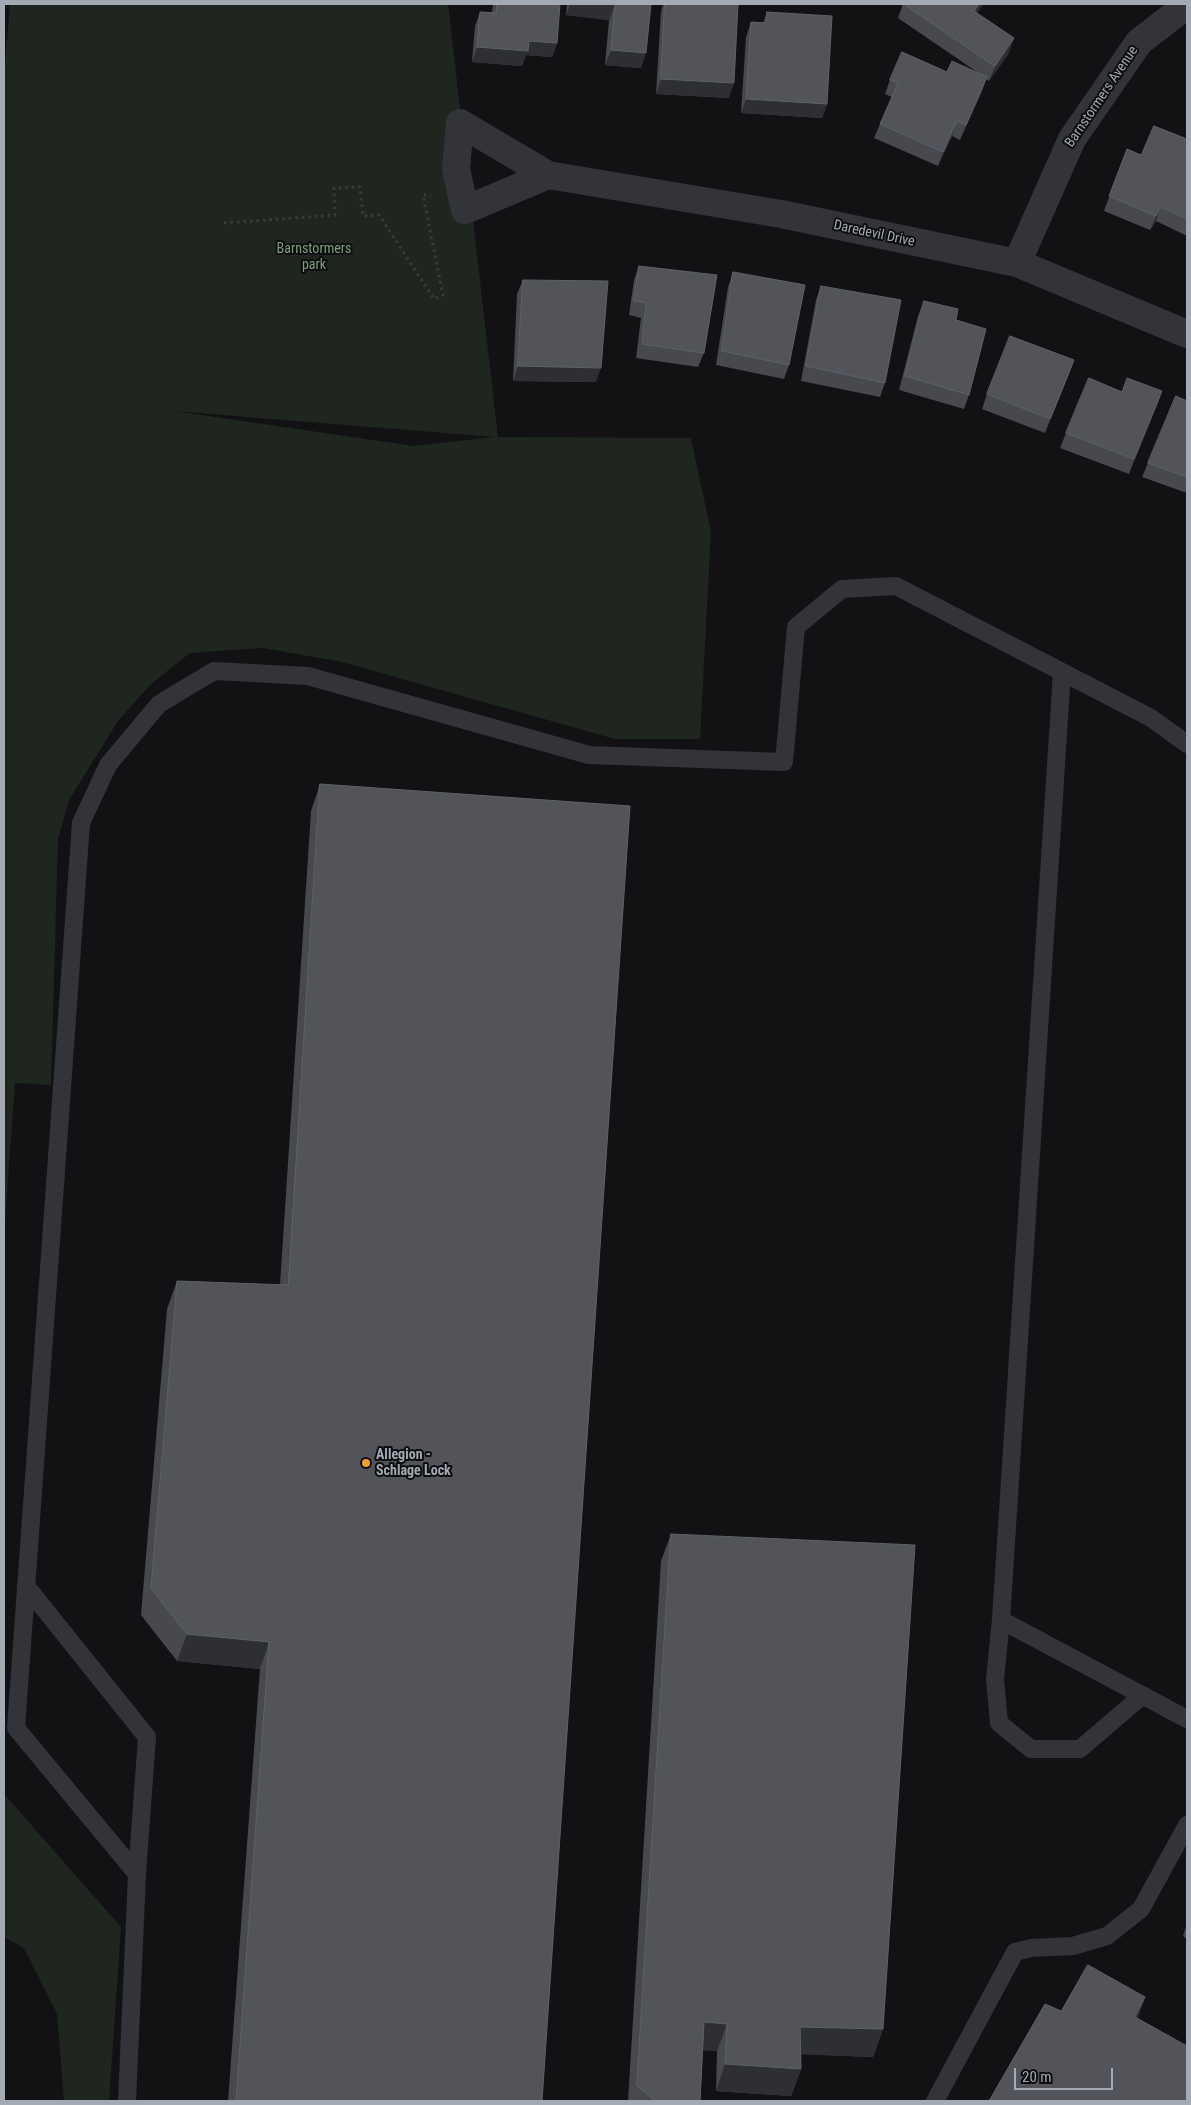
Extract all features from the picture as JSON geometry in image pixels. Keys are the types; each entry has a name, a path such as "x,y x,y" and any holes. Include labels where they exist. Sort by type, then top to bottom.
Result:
{"street":[{"name":"Barnstormers Avenue","path":"1017,263 1072,139 1139,42 1187,6"},
{"name":"Daredevil Drive","path":"548,175 780,214 1017,263 1187,334"}],"lane":[{"path":"137,1874 16,1728 82,823 108,765 159,704 214,671 308,676 589,755 784,762 796,627 842,589 896,586 1151,718 1187,744"},
{"path":"1062,672 1001,1620 995,1679 999,1723 1031,1748 1080,1749 1143,1695"},
{"path":"26,1586 147,1737 137,1874 126,2101"},
{"path":"1001,1620 1187,1719"},
{"path":"934,2101 1016,1952 1031,1948 1073,1946 1107,1936 1142,1909 1187,1825"}],"path":[{"path":"224,223 335,215 334,188 360,187 363,216 379,216 434,299 443,295 423,196 436,194"}],"green space":[{"name":"Barnstormers park","path":"10,4 448,4 498,437 691,438 711,532 700,739 615,739 342,662 263,648 190,653 151,684 118,721 69,800 58,839 51,1085 15,1083 4,1234 4,76","holes":["174,411 494,437 414,446"]},
{"path":"4,1794 121,1927 109,2101 64,2101 57,2014 24,1948 4,1937"}],"building":[{"path":"497,4 560,4 557,43 529,41 528,51 477,47 480,12 496,13"},
{"path":"600,4 651,4 646,53 611,50 615,5"},
{"path":"665,4 738,4 734,83 661,79"},
{"path":"904,4 979,4 974,11 1014,38 995,66"},
{"path":"767,12 832,16 827,104 746,99 751,22 766,23"},
{"path":"902,52 947,72 952,61 987,77 966,125 957,121 943,152 880,124 898,83 890,80"},
{"path":"1154,126 1187,139 1187,219 1161,207 1156,216 1109,196 1127,149 1141,155"},
{"path":"639,266 717,275 704,353 642,344 646,303 634,301"},
{"path":"733,272 805,285 789,365 722,351"},
{"path":"523,280 608,281 601,368 518,366"},
{"path":"821,286 901,300 885,383 806,366"},
{"path":"924,301 958,309 956,320 986,329 969,395 905,376"},
{"path":"1010,336 1074,360 1050,419 987,394"},
{"path":"1089,378 1122,392 1127,378 1162,391 1134,459 1066,433"},
{"path":"1176,396 1187,401 1187,477 1148,463"},
{"name":"Allegion - Schlage Lock","path":"320,784 630,806 542,2101 236,2101 269,1642 187,1634 151,1588 177,1281 288,1285"},
{"path":"671,1534 915,1545 883,2029 800,2027 801,2069 725,2064 727,2024 704,2022 700,2101 656,2101 637,2086"},
{"path":"1088,1965 1145,1997 1135,2017 1187,2046 1187,2101 989,2101 1045,2004 1061,2011"}],"place":[{"name":"Allegion - Schlage Lock","path":"366,1463"}]}
